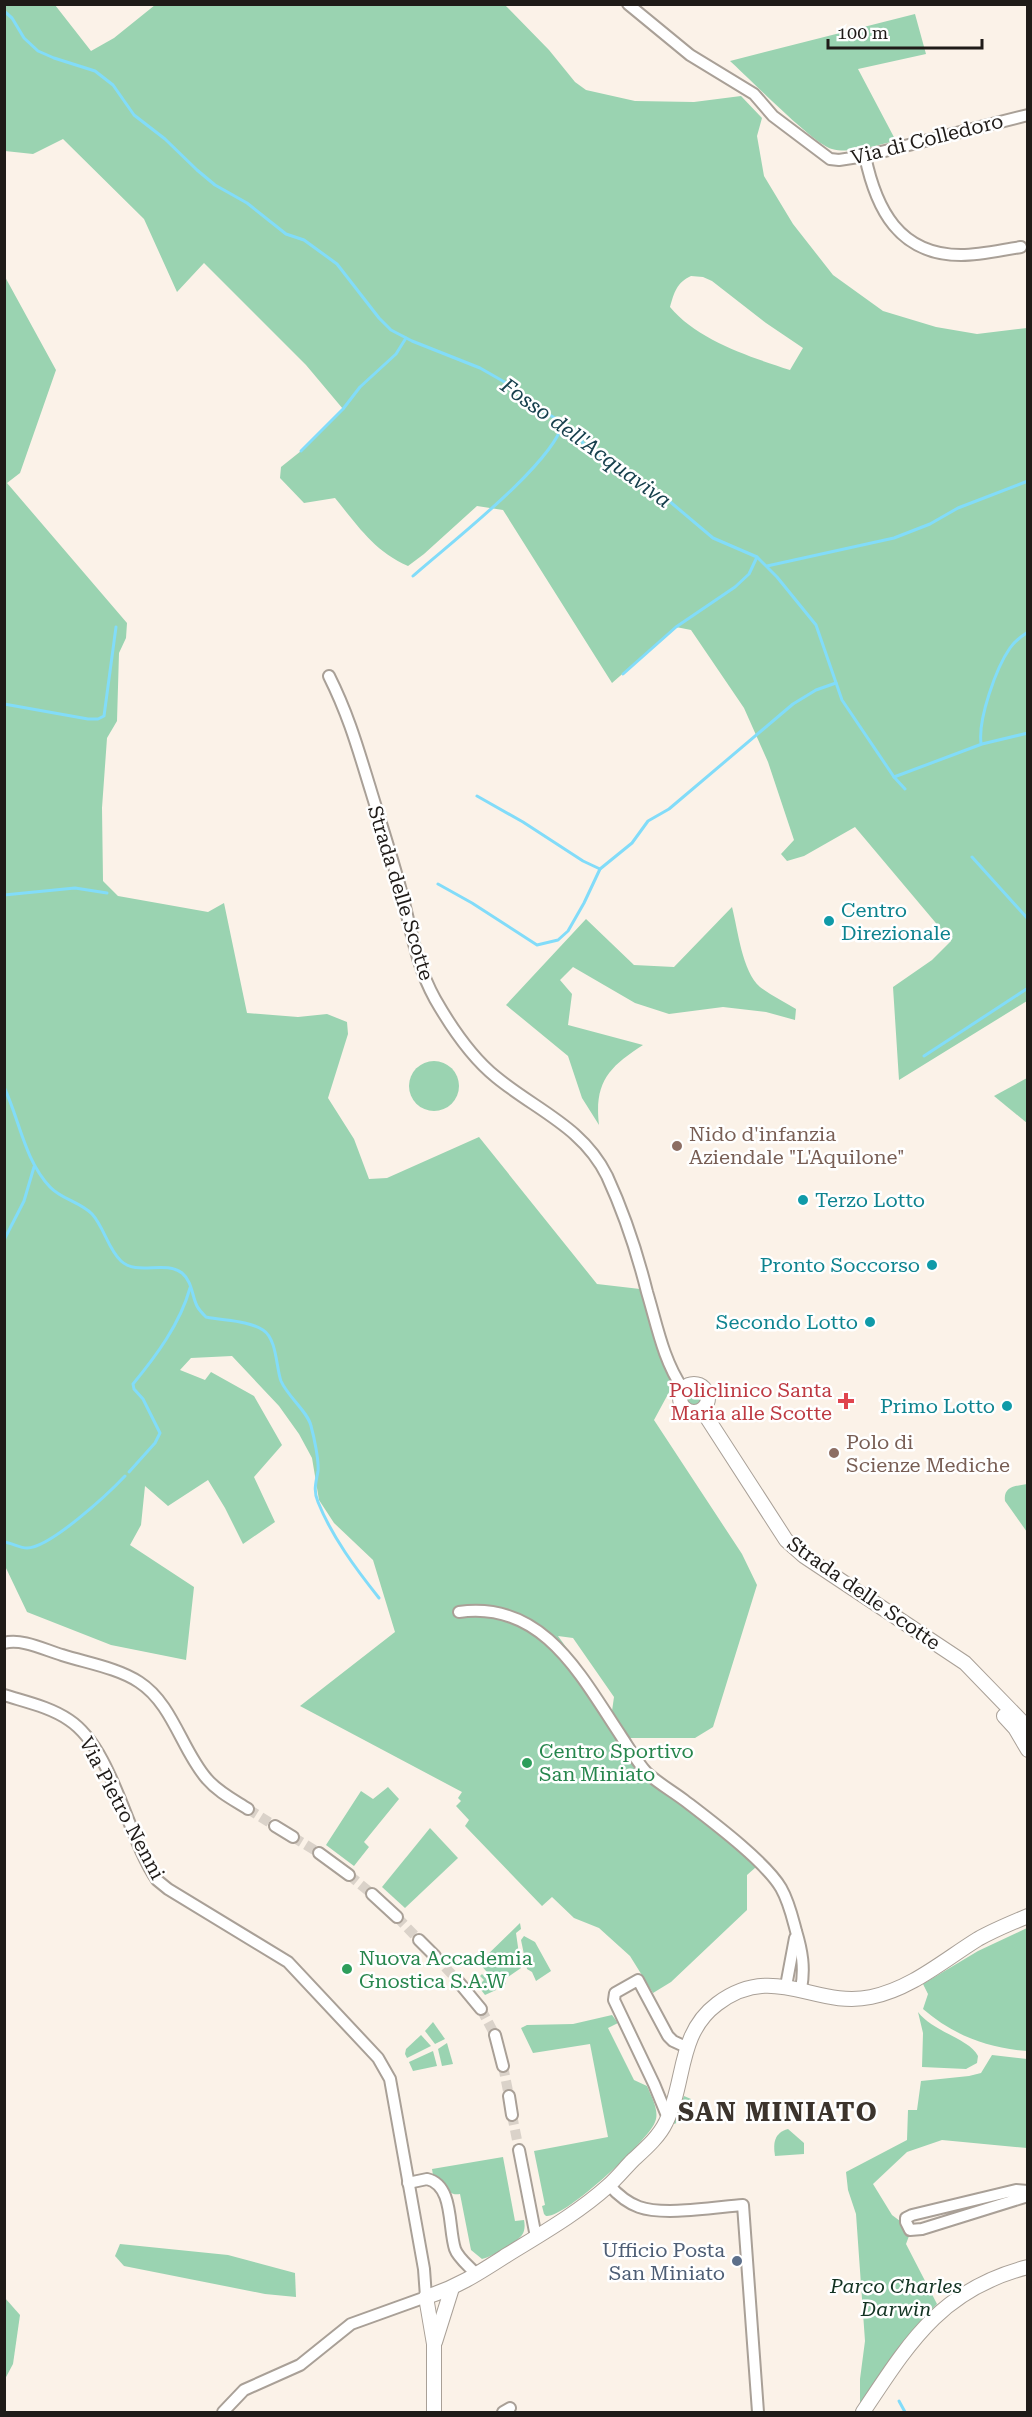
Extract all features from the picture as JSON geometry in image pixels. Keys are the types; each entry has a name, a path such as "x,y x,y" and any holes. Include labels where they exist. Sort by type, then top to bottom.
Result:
{"street":[{"name":"Via di Colledoro","path":"628,4 690,55 754,94 773,116 823,156 839,160 865,156 1028,115"},
{"path":"865,156 871,183 880,206 892,224 916,243 939,252 958,255 1021,247"},
{"name":"Strada delle Scotte","path":"329,676 354,732 399,884 417,959 427,983 455,1029 483,1065 565,1124 587,1145 598,1160 612,1187 632,1240 668,1362 683,1389"},
{"name":"Strada delle Scotte","path":"693,1384 704,1388 708,1400 702,1410 693,1412 682,1406 680,1397 683,1389 693,1384"},
{"name":"Strada delle Scotte","path":"702,1410 786,1540 804,1556 955,1656 984,1681 1028,1728"},
{"path":"459,1612 489,1611 516,1618 537,1629 557,1646 649,1774 706,1818 773,1877 789,1904 796,1928 803,1958 801,1989"},
{"path":"4,1643 15,1641 33,1646 103,1667 141,1683 159,1701 207,1779 248,1809"},
{"path":"984,1681 990,1699 1015,1728 1028,1750"},
{"name":"Via Pietro Nenni","path":"4,1695 52,1711 68,1719 84,1732 98,1754 157,1880 288,1962 378,2058 391,2085 424,2269 426,2296"},
{"path":"274,1826 292,1837"},
{"path":"319,1853 349,1875"},
{"path":"372,1894 398,1917"},
{"path":"223,2412 244,2390 300,2365 351,2324 426,2296 452,2289 536,2237 609,2185 656,2137 668,2118 686,2047 699,2022 724,1999 750,1988 786,1986 846,1999 883,1994 922,1976 990,1932 1028,1916"},
{"path":"786,1986 794,1953 796,1928"},
{"path":"419,1940 435,1956"},
{"path":"457,1980 481,2009"},
{"path":"668,2118 613,1998 615,1993 638,1980 668,2036 686,2047"},
{"path":"495,2035 503,2066"},
{"path":"654,2084 665,2090 676,2090"},
{"path":"509,2096 513,2115"},
{"path":"519,2150 536,2237"},
{"path":"408,2183 427,2179 438,2184 446,2201 456,2251 476,2274"},
{"path":"609,2185 628,2202 647,2209 674,2210 743,2205 758,2412"},
{"path":"1028,2191 1016,2190 912,2215 906,2218 906,2222 910,2230 922,2229 1028,2196"},
{"path":"863,2412 912,2341 938,2313 981,2285 1028,2267"},
{"path":"434,2344 452,2289"},
{"path":"426,2296 434,2344 434,2412"}],"green space":[{"path":"4,5 55,5 91,51 114,38 155,5 505,5 549,50 575,82 586,90 635,101 694,102 741,96 762,118 757,136 764,176 793,224 833,275 883,311 936,327 977,334 1027,328 1027,1001 899,1080 893,987 932,960 951,941 855,827 804,856 787,861 781,854 794,840 768,762 744,708 691,630 676,627 612,683 503,510 477,506 408,566 376,545 335,498 304,503 280,478 281,467 301,451 343,409 306,365 204,263 177,292 144,219 63,139 33,154 5,151","holes":["691,276 703,277 712,281 766,323 803,348 790,370 725,346 681,319 670,307 679,285"]},
{"path":"915,14 926,54 858,69 896,141 855,150 832,149 823,145 797,124 730,61"},
{"path":"4,275 56,370 20,473 7,483 127,623 126,638 119,653 117,721 107,738 102,808 103,881 118,896 208,912 224,903 247,1013 298,1017 327,1014 347,1022 348,1034 328,1098 354,1139 369,1179 387,1178 479,1137 597,1284 640,1289 663,1363 674,1383 654,1420 742,1554 757,1585 713,1727 695,1738 629,1738 649,1767 764,1860 747,1875 747,1910 671,1982 653,1993 630,1956 599,1928 574,1918 552,1897 542,1906 465,1826 469,1820 456,1806 461,1801 458,1798 462,1792 300,1706 395,1632 373,1560 334,1523 319,1500 312,1458 299,1434 279,1406 232,1356 191,1358 180,1370 205,1380 211,1372 254,1396 282,1445 254,1477 275,1522 243,1544 208,1480 168,1506 145,1486 141,1525 130,1545 194,1587 186,1660 111,1645 27,1612 5,1566","holes":["558,1636 573,1638 614,1697 612,1711"]},
{"path":"732,907 745,961 754,980 773,996 796,1009 795,1020 766,1012 723,1007 669,1014 635,1003 573,967 560,980 572,994 568,1025 643,1045 621,1061 606,1077 599,1097 599,1125 582,1098 568,1056 506,1005 586,919 634,965 674,967"},
{"path":"434,1061 452,1068 459,1086 452,1104 434,1111 416,1104 409,1086 416,1068"},
{"path":"1027,1078 1027,1123 994,1096"},
{"path":"691,1391 697,1391 701,1398 697,1405 691,1405 687,1401 687,1395"},
{"path":"1028,1484 1027,1532 1005,1501 1005,1496 1011,1488"},
{"path":"388,1787 399,1799 364,1842 369,1847 354,1866 326,1845 361,1791 373,1799"},
{"path":"430,1828 458,1858 405,1908 382,1887"},
{"path":"520,1923 521,1929 516,1933 521,1968 505,1979 506,1984 500,1987 479,1963"},
{"path":"1027,1928 1027,2051 998,2047 971,2039 946,2026 923,2009 928,1994 923,1984 978,1951"},
{"path":"524,1936 535,1942 551,1971 536,1981 532,1972 527,1969 521,1940"},
{"path":"482,1974 496,1990 485,1995 478,1986 484,1980 480,1976"},
{"path":"918,2012 933,2025 974,2050 978,2056 977,2063 966,2069 922,2067 923,2033"},
{"path":"612,2015 618,2023 608,2028 634,2080 647,2086 656,2108 655,2122 638,2145 587,2193 556,2214 546,2216 542,2206 545,2205 534,2151 608,2137 590,2044 533,2053 521,2028 527,2025 573,2024"},
{"path":"433,2022 445,2039 435,2044 425,2031"},
{"path":"421,2035 431,2046 407,2058 406,2049"},
{"path":"447,2043 453,2064 442,2066 438,2049"},
{"path":"433,2051 437,2066 413,2071 409,2062"},
{"name":"Parco Charles Darwin","path":"992,2055 1027,2059 1027,2148 942,2140 907,2152 873,2184 892,2215 900,2221 909,2236 906,2244 937,2304 910,2333 860,2405 860,2379 865,2341 856,2214 848,2190 846,2172 907,2140 908,2110 917,2110 921,2081 981,2073"},
{"path":"684,2096 691,2099 691,2105 675,2124 673,2123"},
{"path":"788,2129 804,2143 804,2154 775,2156 774,2147 777,2136"},
{"path":"503,2157 515,2221 524,2220 525,2226 522,2235 509,2246 482,2259 471,2250 460,2194 449,2191 433,2175 432,2169"},
{"path":"120,2244 228,2255 295,2273 296,2297 265,2294 124,2266 115,2256"},
{"path":"5,2298 20,2315 13,2364 5,2379"}],"waterway":[{"name":"Fosso dell'Acquaviva","path":"4,11 12,18 24,38 38,51 95,71 113,85 134,115 165,139 215,185 247,203 286,234 304,240 337,264 391,330 412,341 480,368 508,384 533,405 575,430 593,453 668,500 713,538 757,557 777,577 816,625 842,700 894,777 905,789"},
{"path":"301,451 343,409 360,387 396,354 406,338"},
{"path":"413,576 520,481 555,440 563,423"},
{"path":"767,566 894,538 930,524 958,508 1028,481"},
{"path":"623,674 676,627 735,587 749,574 757,557"},
{"path":"4,704 88,719 98,719 104,716 116,627"},
{"path":"981,743 985,708 999,668 1012,646 1028,632"},
{"path":"438,884 537,945 558,940 568,931 600,869 632,843 648,821 669,809 793,704 816,690 836,683"},
{"path":"894,777 982,744 1028,733"},
{"path":"477,796 600,869"},
{"name":"Fosso dell'Acquaviva","path":"972,857 1028,919"},
{"path":"4,895 75,888 107,893"},
{"path":"924,1056 1028,988"},
{"path":"4,1087 28,1152 41,1176 54,1191 92,1214 121,1261 135,1267 175,1269 188,1280 197,1306 206,1317 250,1324 268,1334 274,1346 281,1381 306,1415 311,1426 318,1461 316,1498 337,1540 379,1598"},
{"path":"4,1240 24,1201 34,1167"},
{"path":"129,1472 155,1443 160,1433 133,1384 159,1351 174,1327 190,1288"},
{"path":"4,1542 27,1548 50,1539 79,1518 125,1476"},
{"path":"899,2401 905,2412"}],"tunnel":[{"path":"248,1809 275,1826"},
{"path":"293,1837 319,1853"},
{"path":"349,1875 372,1894"},
{"path":"397,1917 419,1940"},
{"path":"435,1956 457,1980"},
{"path":"481,2009 495,2035"},
{"path":"503,2066 509,2096"},
{"path":"512,2115 519,2150"}],"place":[{"name":"Centro Direzionale","path":"829,921"},
{"name":"Nido d'infanzia Aziendale \"L'Aquilone\"","path":"677,1146"},
{"name":"Terzo Lotto","path":"803,1200"},
{"name":"Pronto Soccorso","path":"932,1265"},
{"name":"Secondo Lotto","path":"870,1322"},
{"name":"Policlinico Santa Maria alle Scotte","path":"846,1401"},
{"name":"Primo Lotto","path":"1007,1406"},
{"name":"Polo di Scienze Mediche","path":"834,1453"},
{"name":"Centro Sportivo San Miniato","path":"527,1763"},
{"name":"Nuova Accademia Gnostica S.A.W","path":"347,1969"},
{"name":"Ufficio Posta San Miniato","path":"737,2261"}],"district":[{"name":"SAN MINIATO","path":"778,2112"}]}
